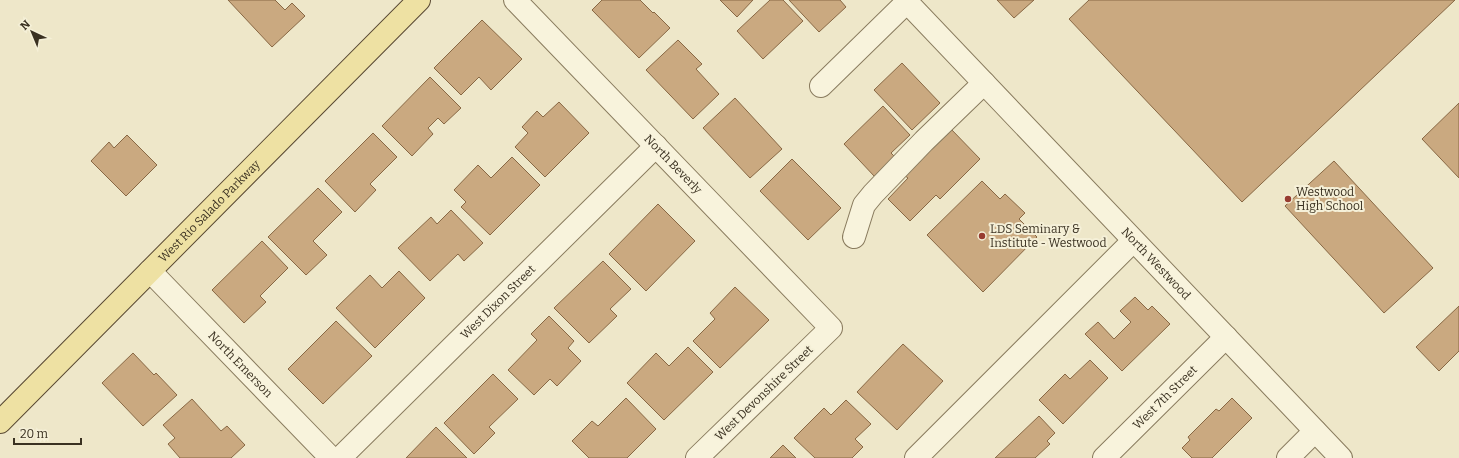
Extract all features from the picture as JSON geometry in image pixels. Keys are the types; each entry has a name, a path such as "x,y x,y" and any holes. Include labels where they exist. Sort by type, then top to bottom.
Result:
{"main road":[{"name":"West Rio Salado Parkway","path":"0,422 419,0"}],"street":[{"name":"North Beverly","path":"515,0 831,328"},
{"name":"North Westwood","path":"906,1 1341,458"},
{"path":"821,86 906,1"},
{"path":"854,237 864,205 873,194 924,141 984,83"},
{"name":"West Dixon Street","path":"340,458 656,146"},
{"path":"916,458 1133,241"},
{"name":"North Emerson","path":"150,271 331,458"},
{"name":"West Devonshire Street","path":"697,458 831,328"},
{"name":"West 7th Street","path":"1104,458 1226,337"},
{"path":"1288,458 1315,431"}],"building":[{"path":"228,0 275,0 285,10 292,3 305,16 272,47"},
{"path":"602,0 640,0 670,28 639,58 592,10"},
{"path":"720,0 753,0 737,17"},
{"path":"770,0 783,0 803,21 763,59 737,31"},
{"path":"789,0 840,0 846,7 819,32"},
{"path":"997,0 1034,0 1014,18"},
{"path":"1089,0 1455,0 1242,202 1069,19"},
{"path":"482,20 522,59 491,90 479,77 461,95 434,68"},
{"path":"678,40 702,64 696,69 719,94 693,119 646,70"},
{"path":"902,63 940,103 912,130 874,90"},
{"path":"430,77 461,108 444,124 438,118 428,128 433,134 412,156 382,126"},
{"path":"735,98 782,149 750,178 703,128"},
{"path":"559,102 589,133 545,177 515,147 528,133 522,127 537,111 543,117"},
{"path":"1459,103 1459,178 1422,139"},
{"path":"883,106 910,135 891,153 896,158 875,177 844,144"},
{"path":"950,128 980,159 940,199 936,195 910,221 888,199 908,178 904,175"},
{"path":"373,133 397,157 370,184 376,190 355,212 325,181"},
{"path":"127,135 157,165 126,196 91,161 109,142 114,148"},
{"path":"512,157 540,185 490,235 461,207 466,202 454,190 478,165 491,178"},
{"path":"792,159 841,208 808,240 760,191"},
{"path":"1334,161 1433,268 1384,313 1285,206"},
{"name":"LDS Seminary & Institute - Westwood","path":"982,181 1000,199 1005,194 1025,213 1019,219 1037,237 983,292 927,235"},
{"path":"318,188 342,212 313,241 327,255 306,275 268,237"},
{"path":"658,204 695,241 646,291 609,254"},
{"path":"451,210 483,243 464,261 458,254 430,281 398,248 431,217 437,224"},
{"path":"262,241 288,268 260,296 266,302 244,323 212,290"},
{"path":"603,261 631,289 610,309 617,316 589,343 554,308"},
{"path":"399,271 425,298 375,348 336,308 370,275 382,288"},
{"path":"735,287 769,320 720,368 693,341 715,319 710,313"},
{"path":"1135,297 1148,310 1152,306 1170,324 1122,371 1085,334 1098,322 1114,339 1131,322 1120,311"},
{"path":"1459,306 1459,351 1439,371 1416,347"},
{"path":"549,316 574,341 568,348 581,361 557,386 550,379 534,395 508,370 537,340 531,334"},
{"path":"336,321 372,356 323,404 288,369"},
{"path":"903,344 943,381 897,430 857,392"},
{"path":"688,347 713,372 664,420 627,383 656,353 669,366"},
{"path":"133,353 154,375 156,373 177,395 143,426 102,383"},
{"path":"1090,360 1108,378 1063,424 1039,400 1065,374 1070,379"},
{"path":"493,374 518,399 489,427 495,433 474,454 444,423"},
{"path":"626,398 656,429 627,458 589,458 572,441 592,421 598,426"},
{"path":"1232,398 1252,418 1212,458 1192,458 1182,448 1190,440 1188,437 1216,409 1219,411"},
{"path":"192,399 221,431 227,426 245,445 231,458 180,458 168,444 175,438 163,425"},
{"path":"846,400 871,424 855,439 863,447 852,458 815,458 794,438 824,408 831,415"},
{"path":"1039,416 1055,433 1047,441 1050,444 1035,458 995,458"},
{"path":"436,427 467,458 406,458"},
{"path":"783,445 796,458 770,458"}],"place":[{"name":"Westwood High School","path":"1288,199"},
{"name":"LDS Seminary & Institute - Westwood","path":"982,236"}]}
